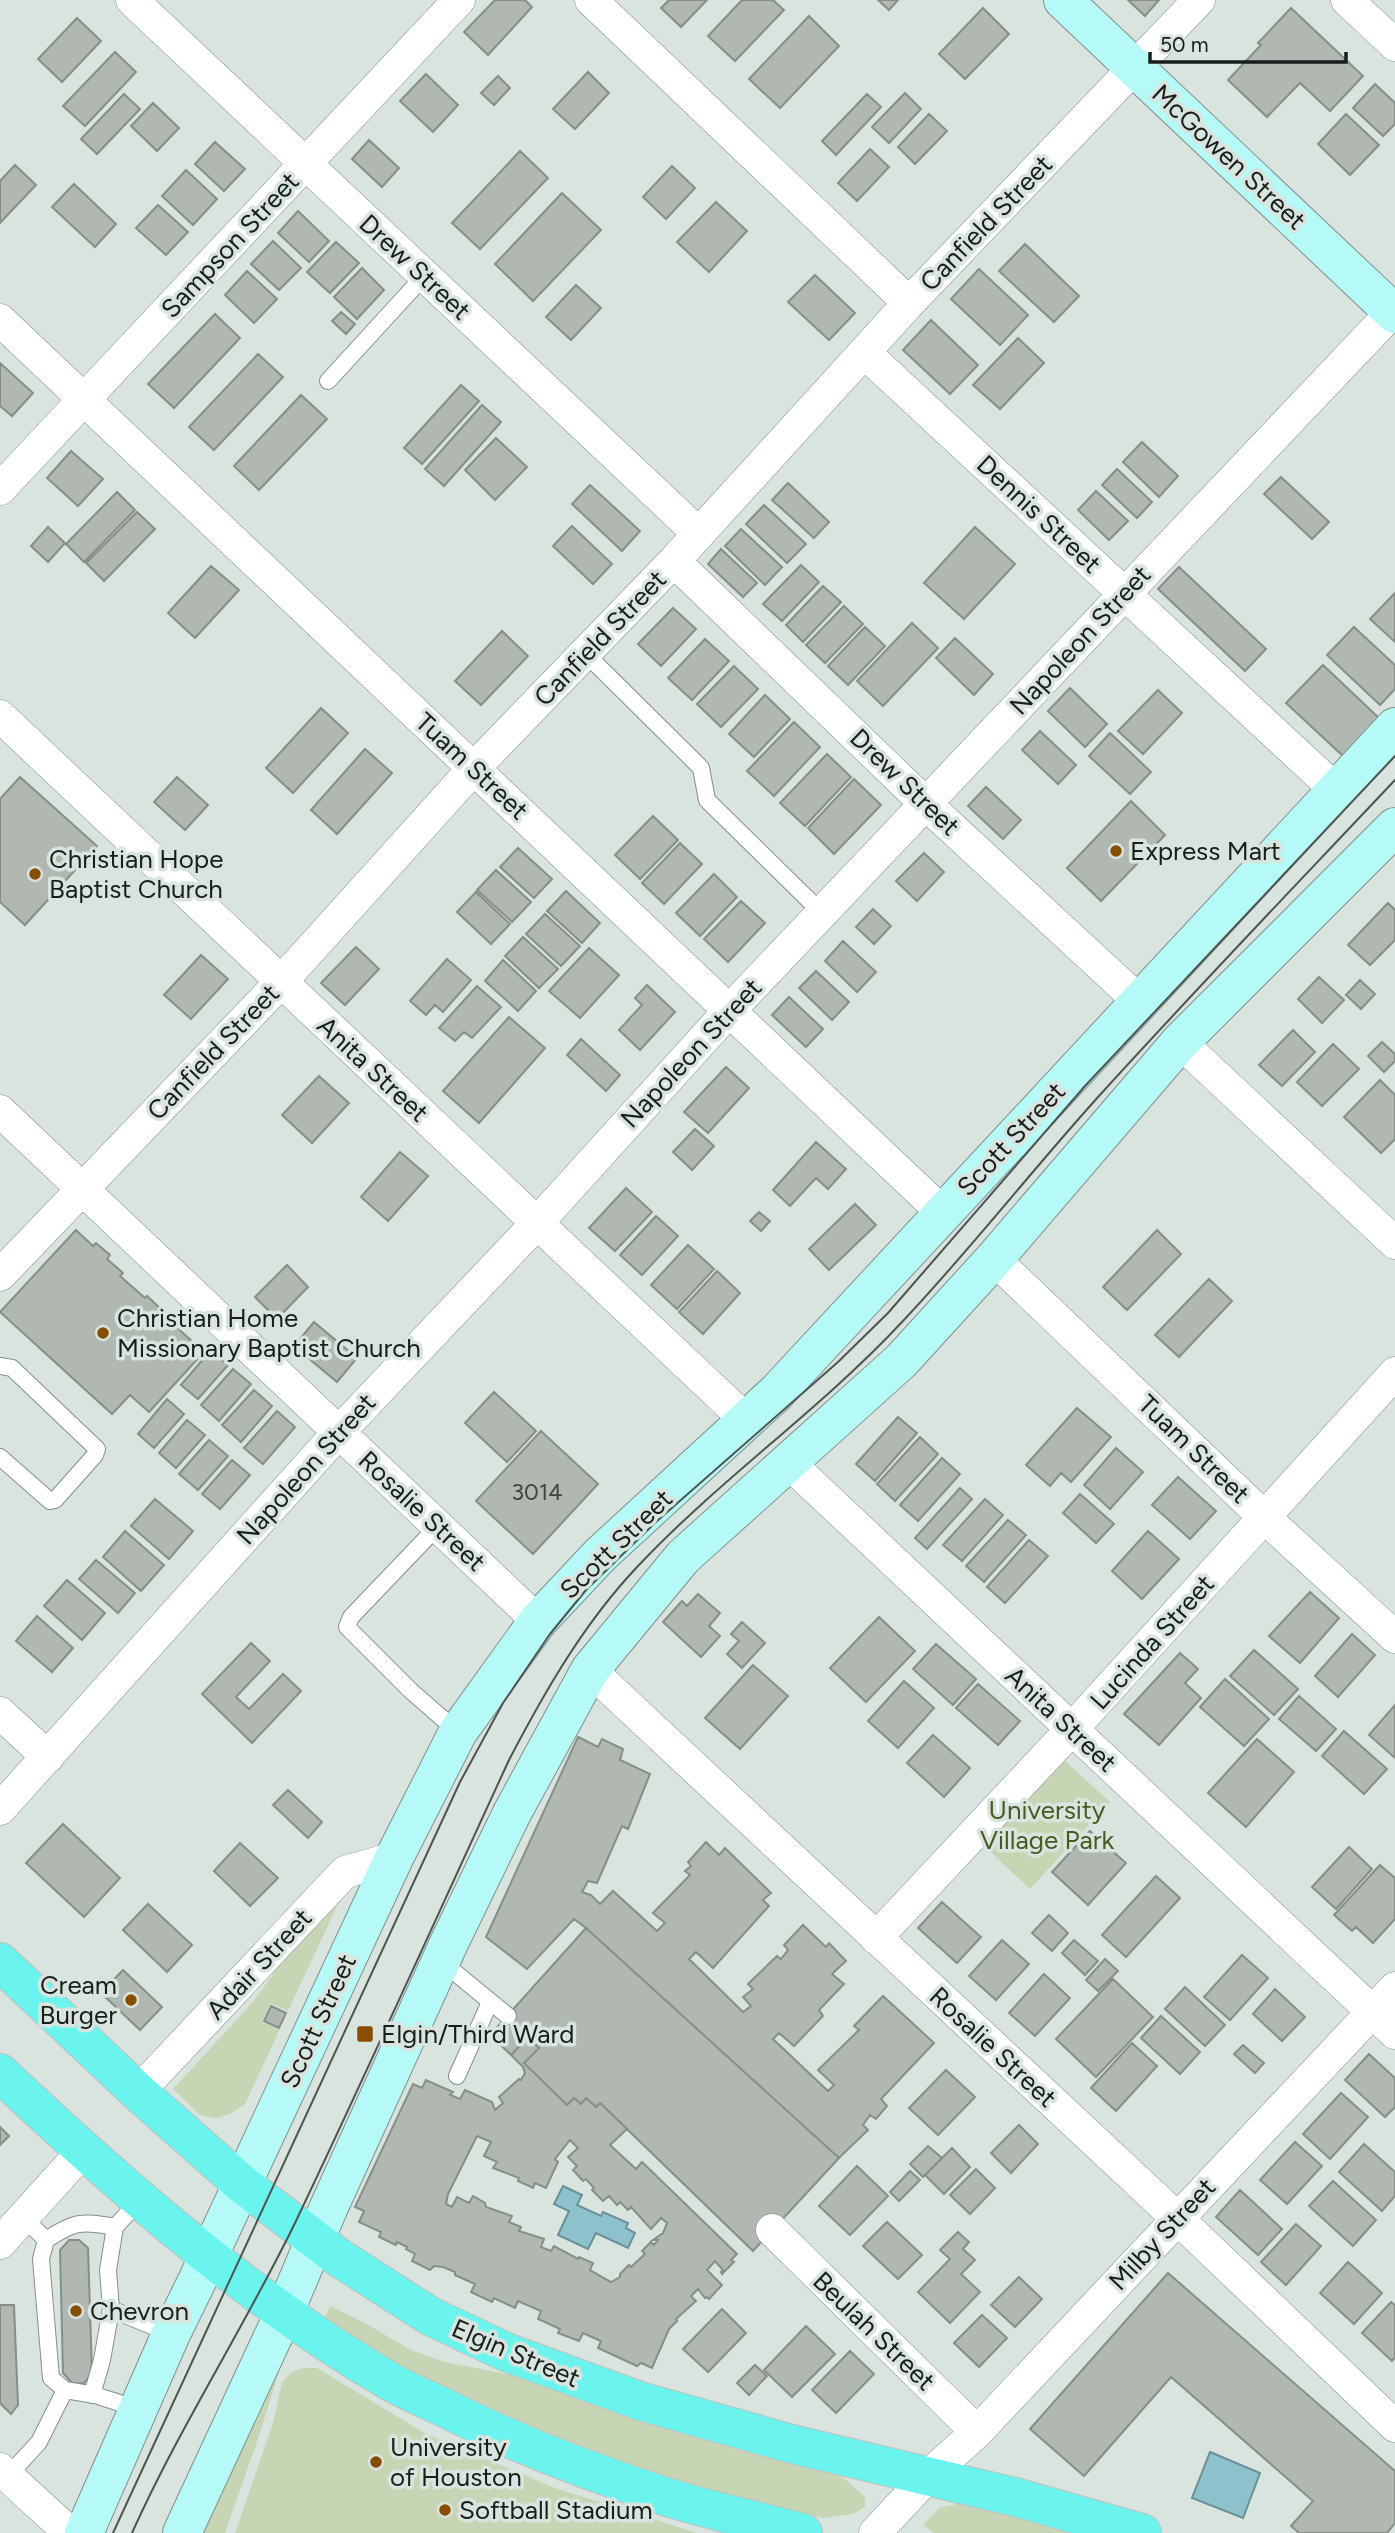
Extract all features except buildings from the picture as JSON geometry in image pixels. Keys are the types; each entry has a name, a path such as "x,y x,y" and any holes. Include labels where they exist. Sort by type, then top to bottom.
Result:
{"main road":[{"name":"McGowen Street","path":"1063,0 1394,311"},
{"name":"Scott Street","path":"84,2533 171,2334 394,1858 458,1732 538,1621 600,1555 777,1392 1395,727"},
{"path":"182,2533 284,2313 314,2240 441,1961 512,1813 590,1670 683,1557 901,1361 994,1259 1180,1042 1392,837"},
{"name":"Elgin Street","path":"0,1962 138,2092 242,2184 314,2240 430,2316 506,2352 640,2402 792,2444 1015,2497 1142,2533"},
{"path":"0,2073 83,2151 209,2255 284,2313 388,2380 488,2430 666,2497 803,2533"}],"street":[{"name":"Drew Street","path":"132,0 699,534"},
{"name":"Sampson Street","path":"0,489 459,0"},
{"path":"591,0 909,303"},
{"name":"Canfield Street","path":"0,1275 281,982 474,768 674,561 909,303 1199,0"},
{"path":"1347,0 1395,45"},
{"name":"Napoleon Street","path":"0,1809 339,1432 537,1223 730,1010 1394,311"},
{"name":"Tuam Street","path":"0,320 943,1213"},
{"name":"Dennis Street","path":"865,353 1336,790"},
{"name":"Drew Street","path":"674,561 926,804 1139,1001"},
{"name":"Anita Street","path":"0,716 747,1421"},
{"path":"1180,1042 1395,1244"},
{"name":"Rosalie Street","path":"0,1111 538,1621"},
{"name":"Tuam Street","path":"994,1259 1395,1637"},
{"name":"Lucinda Street","path":"876,1938 1072,1729 1395,1373"},
{"name":"Anita Street","path":"788,1462 1384,2023"},
{"name":"Rosalie Street","path":"590,1670 1177,2218 1395,2426"},
{"path":"0,1713 48,1757"},
{"name":"Adair Street","path":"138,2092 345,1872 394,1858"},
{"name":"Milby Street","path":"875,2533 927,2477 977,2432 1177,2218 1384,2023 1395,1988"},
{"path":"0,2243 83,2151"},
{"name":"Beulah Street","path":"772,2230 977,2432"},
{"path":"4,2472 70,2533"}],"lane":[{"path":"328,382 425,275"},
{"path":"585,653 701,768 707,800 822,913"},
{"path":"0,1366 12,1368 97,1449 95,1455 55,1500 50,1501 0,1457"},
{"path":"438,1526 351,1617 347,1627 411,1691 458,1732"},
{"path":"441,1961 508,2016"},
{"path":"457,2076 490,2002"},
{"path":"92,2395 102,2360 111,2309 108,2270 115,2227 141,2199"},
{"path":"23,2218 46,2240"},
{"path":"115,2227 88,2222 68,2226 46,2240 41,2259 51,2378 65,2390 138,2409"},
{"path":"111,2309 171,2334"},
{"path":"4,2472 39,2442 65,2390"}],"green space":[{"name":"University Village Park","path":"1064,1760 1110,1802 1030,1889 984,1846"},
{"path":"338,1904 288,2011 270,2003 262,2022 280,2029 245,2104 230,2114 216,2118 200,2115 173,2089 252,2003 291,1950"},
{"path":"330,2306 411,2350 445,2362 537,2380 610,2411 652,2425 826,2468 846,2480 865,2497 865,2507 853,2514 822,2518 786,2512 615,2463 453,2396 324,2320"},
{"name":"University of Houston","path":"303,2368 317,2368 426,2434 558,2489 697,2533 235,2533 273,2423 282,2382 292,2372"},
{"path":"277,2370 279,2371 260,2433 225,2533 197,2533"},
{"path":"967,2502 1112,2533 934,2533 923,2525 939,2508"}],"water":[{"path":"563,2186 582,2195 577,2205 601,2216 603,2212 628,2223 626,2228 635,2233 628,2248 596,2233 588,2249 558,2235 569,2211 554,2204"},
{"path":"1210,2452 1260,2473 1243,2518 1192,2498"}],"tram line":[{"path":"113,2533 460,1782 503,1703 550,1634 586,1590 657,1521 838,1362 888,1313 1085,1086 1395,756"},
{"path":"132,2533 171,2454 295,2223 509,1760 551,1683 583,1634 618,1588 670,1534 838,1385 902,1322 1099,1096 1395,780"}],"place":[{"name":"Express Mart","path":"1116,851"},
{"name":"Christian Hope Baptist Church","path":"35,874"},
{"name":"Christian Home Missionary Baptist Church","path":"103,1333"},
{"name":"Cream Burger","path":"131,2000"},
{"name":"Elgin/Third Ward","path":"365,2034"},
{"name":"Chevron","path":"76,2311"},
{"name":"University of Houston","path":"376,2462"},
{"name":"Softball Stadium","path":"445,2510"}]}
